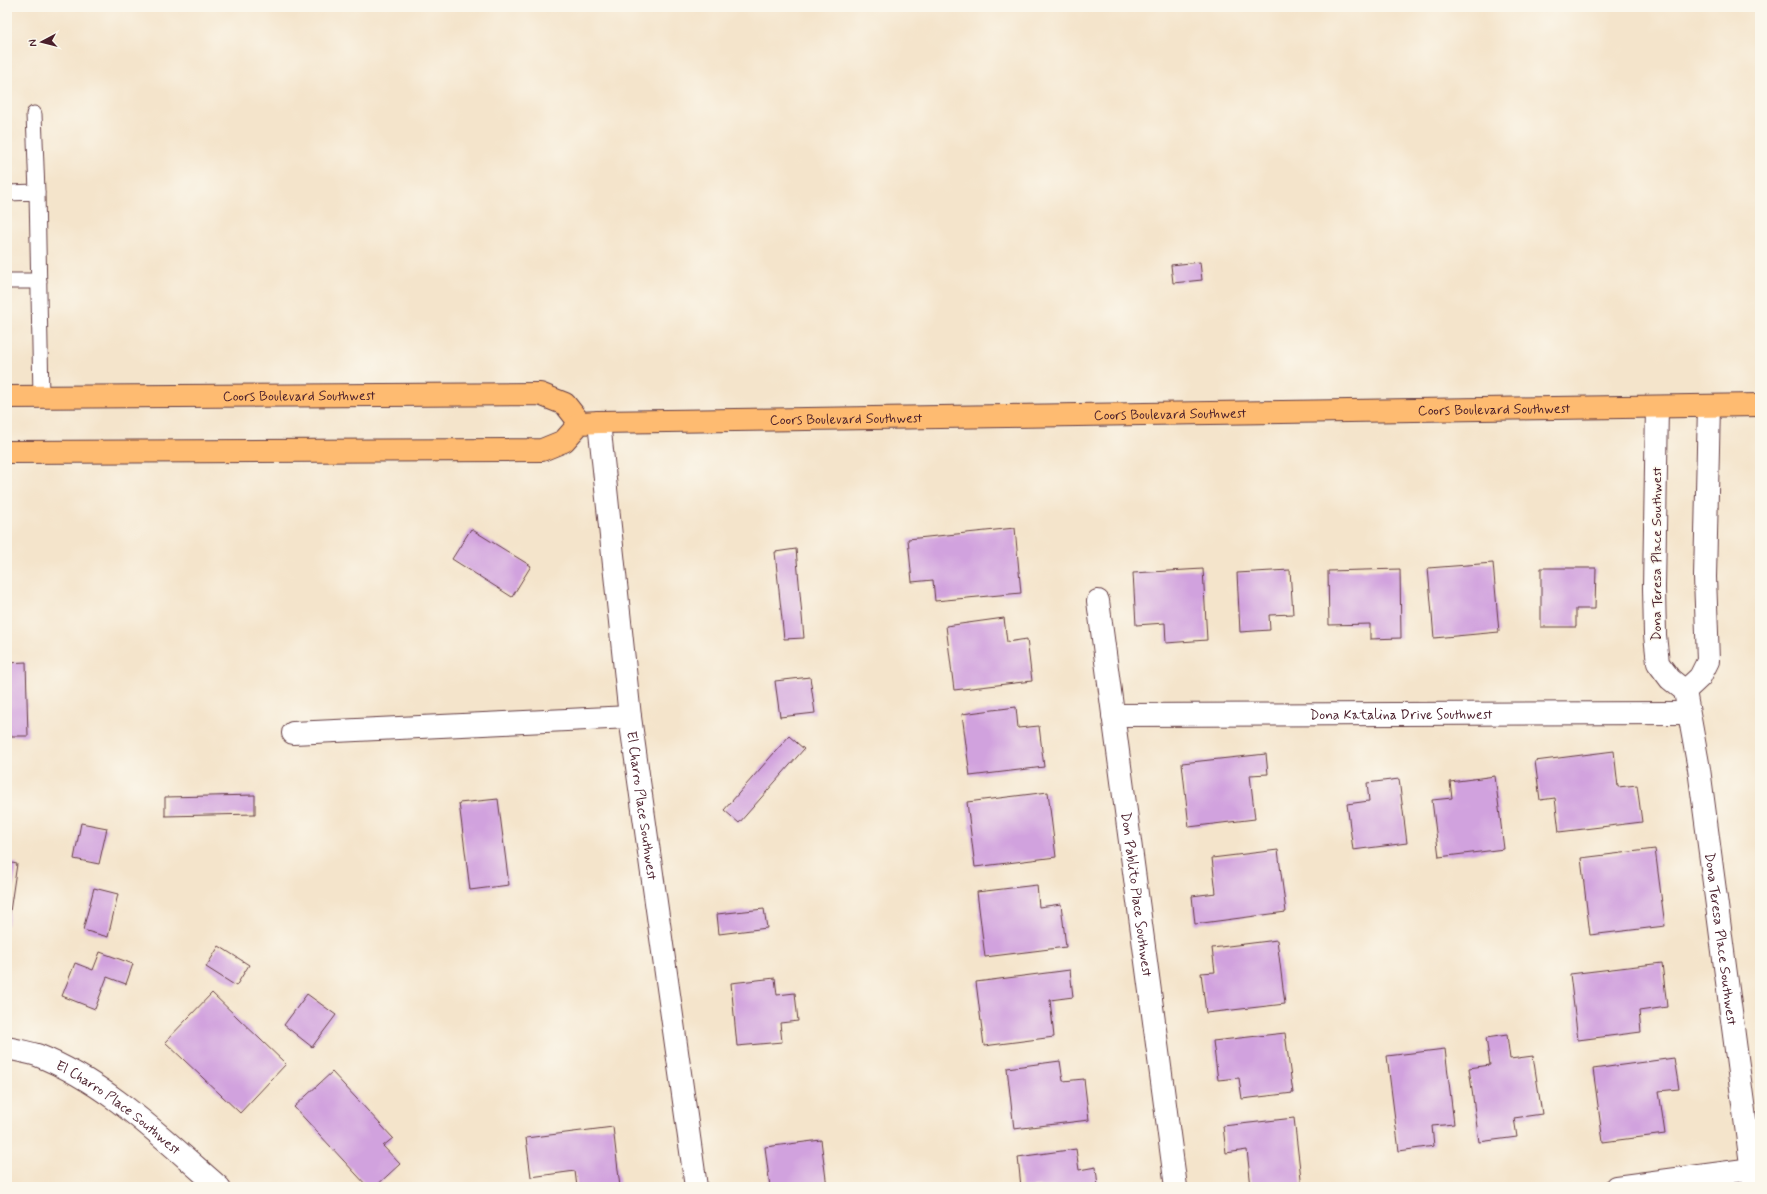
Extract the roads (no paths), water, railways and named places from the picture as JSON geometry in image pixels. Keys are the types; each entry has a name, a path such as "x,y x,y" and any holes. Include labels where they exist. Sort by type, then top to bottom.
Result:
{"main road":[{"name":"Coors Boulevard Southwest","path":"7,397 540,394 565,404 590,422 1760,406"},
{"path":"7,452 542,450 564,441 590,422"}],"street":[{"path":"1685,691 1700,677 1708,661 1705,577 1709,406"},
{"name":"Dona Teresa Place Southwest","path":"1657,407 1654,588 1655,635 1658,662 1670,679 1685,691 1699,769 1753,1178"},
{"name":"El Charro Place Southwest","path":"590,422 696,1187"},
{"name":"Don Pablito Place Southwest","path":"1098,601 1176,1187"},
{"name":"Dona Katalina Drive Southwest","path":"1113,715 1688,713"},
{"path":"293,732 630,717"},
{"name":"El Charro Place Southwest","path":"7,1048 36,1055 76,1073 113,1096 219,1187"},
{"path":"1616,1187 1753,1178"}],"lane":[{"path":"34,114 41,397"},
{"path":"7,193 37,192"},
{"path":"7,281 39,281"}]}
